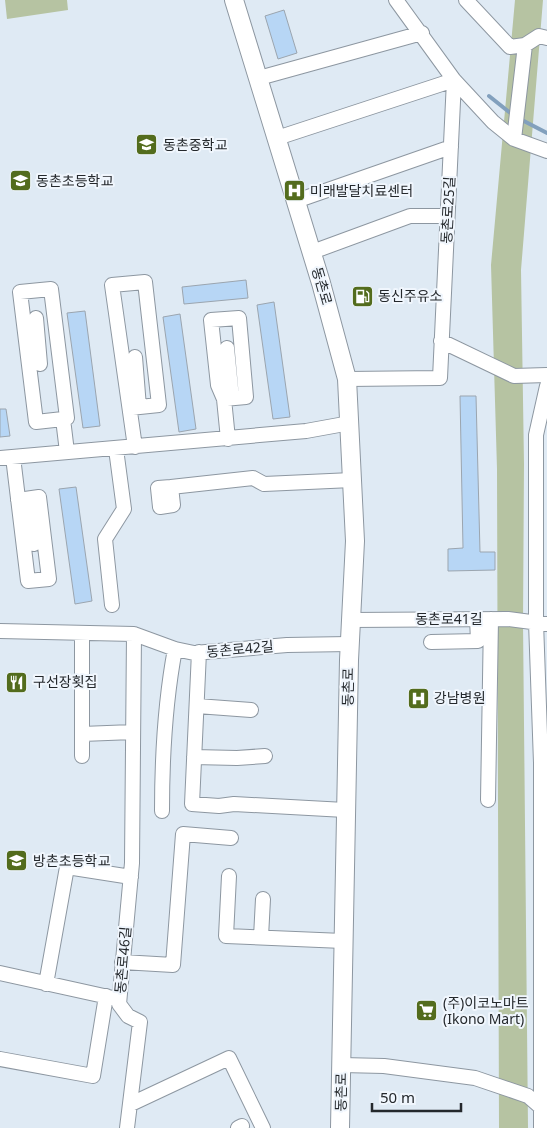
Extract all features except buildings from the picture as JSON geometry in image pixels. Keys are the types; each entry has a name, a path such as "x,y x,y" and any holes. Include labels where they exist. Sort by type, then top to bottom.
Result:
{"main road":[{"name":"동촌로","path":"234,0 312,252 347,379 355,541 349,644 340,1128"}],"street":[{"path":"396,0 422,33 454,80 493,122 514,139 547,151"},
{"path":"466,0 510,47 524,49"},
{"path":"259,78 422,33"},
{"path":"514,139 524,49 539,36 547,38"},
{"path":"278,138 454,80"},
{"name":"동촌로25길","path":"347,379 440,378 454,80"},
{"path":"296,201 451,147"},
{"name":"동촌로","path":"312,252 410,216 447,216"},
{"path":"145,282 159,405 135,408 127,398 112,285 145,282"},
{"path":"35,365 20,292 51,288 67,418 36,422 36,318"},
{"path":"239,318 246,397 228,398 218,385 211,320 239,318"},
{"path":"441,341 514,376 547,375"},
{"path":"228,348 228,439"},
{"path":"135,358 135,447"},
{"path":"35,365 60,362"},
{"path":"541,1128 544,1110 544,763 541,518 536,435 547,386"},
{"path":"62,419 67,452"},
{"path":"34,544 23,499 6,457 228,439 306,431 350,423"},
{"path":"112,604 105,539 124,509 116,449"},
{"path":"171,487 253,478 264,484 352,480"},
{"path":"39,497 49,579 28,581 23,499 39,497"},
{"path":"431,642 478,641 484,619"},
{"path":"484,619 488,800"},
{"name":"동촌로41길","path":"350,620 484,619 541,623"},
{"name":"동촌로42길","path":"0,631 134,634 175,649 199,652 288,645 349,644"},
{"path":"82,633 82,756"},
{"path":"82,734 133,732 134,634"},
{"path":"162,811 164,736 170,676 175,649"},
{"path":"199,652 192,804 219,806 234,804 345,810"},
{"path":"197,706 250,710"},
{"name":"동촌로46길","path":"131,1104 140,1022 128,1016 113,997 122,962 131,877 133,732"},
{"path":"194,757 237,758 265,756"},
{"path":"122,962 173,965 184,834 231,838"},
{"path":"46,984 67,867 131,877"},
{"path":"229,876 226,936 343,941"},
{"path":"261,937 263,899"},
{"path":"0,973 113,997 93,1076 0,1059"},
{"path":"127,1128 131,1104 229,1058 263,1128"},
{"path":"342,1065 384,1066 475,1078 528,1096 544,1110"}],"green space":[{"path":"5,0 67,0 68,10 7,19"},
{"path":"515,0 543,0 521,270 528,1128 499,1128 497,469 491,265"}],"waterway":[{"path":"489,96 514,116"},
{"path":"520,119 547,133"}],"place":[{"name":"동촌중학교","path":"147,145"},
{"name":"동촌초등학교","path":"20,181"},
{"name":"미래발달치료센터","path":"294,191"},
{"name":"동신주유소","path":"362,296"},
{"name":"구선장횟집","path":"17,682"},
{"name":"강남병원","path":"418,698"},
{"name":"방촌초등학교","path":"17,861"},
{"name":"(주)이코노마트 (Ikono Mart)","path":"427,1011"}]}
